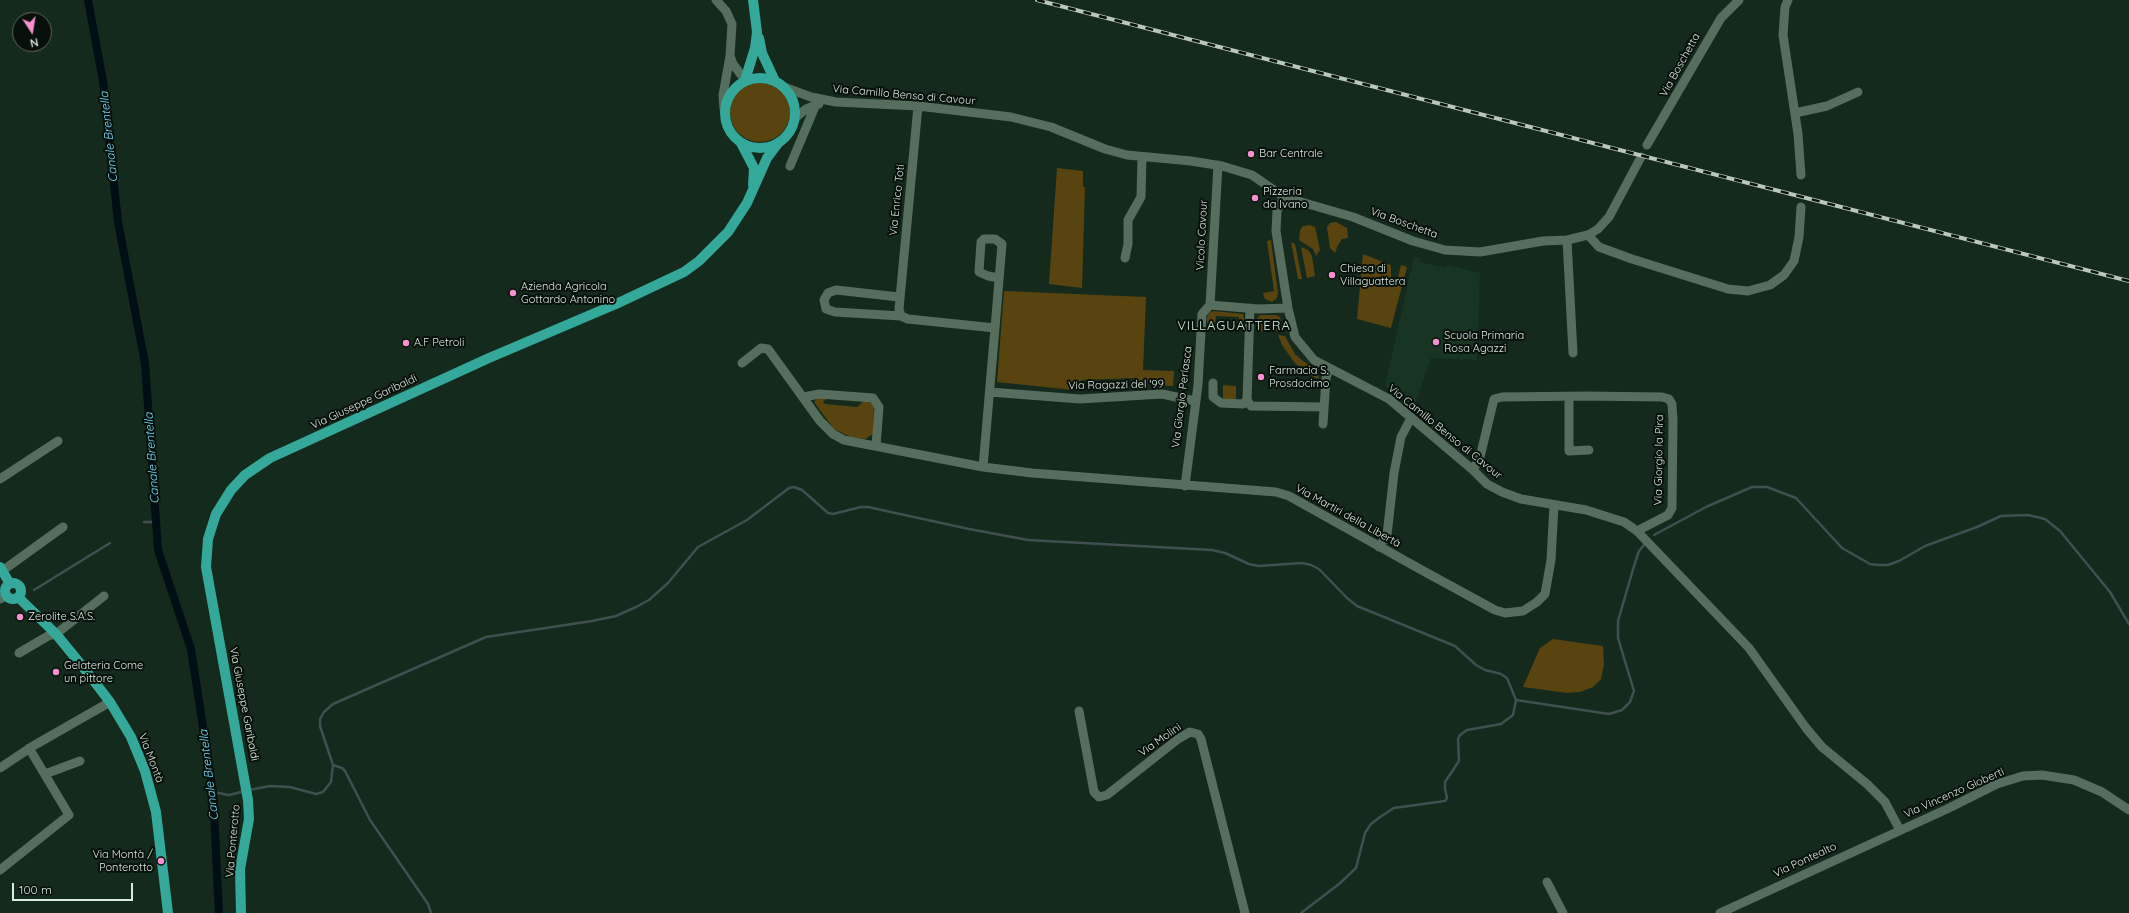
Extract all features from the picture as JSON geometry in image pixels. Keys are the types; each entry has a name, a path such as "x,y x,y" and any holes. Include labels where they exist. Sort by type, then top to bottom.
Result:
{"main road":[{"path":"753,0 757,32 762,53 775,81"},
{"path":"745,80 752,60 757,32"},
{"path":"755,77 775,81 784,87 793,101 795,118 792,127 779,142 760,148 741,143 728,129 724,110 731,92 745,80 755,77"},
{"name":"Via Giuseppe Garibaldi","path":"245,776 206,567 208,539 216,514 231,490 245,474 270,458 489,358 616,304 684,272 699,261 728,232 752,193 767,158 779,142"},
{"name":"Via Giuseppe Garibaldi","path":"741,143 754,168 752,193"},
{"path":"1,569 10,584"},
{"path":"14,583 20,588 21,592 18,596 11,598 3,597 5,589 10,584 14,583"},
{"name":"Via Montà","path":"18,596 56,634 110,702 131,737 145,771 151,791 162,854 167,911"},
{"name":"Via Ponterotto","path":"242,913 240,869 249,819 245,776"}],"street":[{"path":"716,0 726,11 732,24 730,56 724,95 724,110"},
{"name":"Via Boschetta","path":"1647,145 1721,18 1739,0"},
{"path":"1788,0 1785,7 1784,35 1795,113 1801,175"},
{"path":"730,56 739,64 746,64 752,60"},
{"path":"730,56 733,64 745,80"},
{"name":"Via Camillo Benso di Cavour","path":"784,87 816,101 918,106 1012,117 1051,127 1105,149 1142,158 1191,161 1218,165 1252,176 1284,197 1277,211 1276,231 1288,308 1295,337 1302,348 1314,360 1389,399 1473,470 1487,484 1502,492 1521,499 1601,514 1624,522 1637,531 1749,648 1806,728 1822,747 1868,784 1885,802 1900,830"},
{"path":"1795,113 1827,106 1858,92"},
{"path":"795,118 816,101"},
{"path":"790,166 816,101"},
{"name":"Via Enrico Toti","path":"901,316 898,309 899,296 918,106"},
{"name":"Via Boschetta","path":"1284,197 1353,217 1412,241 1445,250 1480,252 1543,241 1568,240 1588,234 1598,228 1608,217 1641,156"},
{"path":"1125,258 1128,244 1128,220 1141,197 1142,158"},
{"name":"Vicolo Cavour","path":"1210,306 1218,165"},
{"path":"1588,234 1599,247 1728,289 1748,291 1770,285 1784,275 1794,261 1799,237 1801,208"},
{"path":"1568,240 1573,353"},
{"path":"983,467 999,278"},
{"path":"899,296 836,290 828,293 824,300 826,309 835,312 901,316 908,319 995,328"},
{"path":"1210,306 1288,308"},
{"name":"Via Giorgio Perlasca","path":"1185,486 1195,401 1202,314 1210,306"},
{"path":"1250,308 1247,400 1251,406 1324,407"},
{"name":"Via Martiri della Libertà","path":"742,362 761,348 768,349 820,421 833,434 844,440 983,467 1032,473 1276,492 1289,496 1495,610 1505,613 1524,611 1545,594 1551,560 1554,505"},
{"path":"1323,424 1326,378 1329,368"},
{"path":"1212,383 1213,398 1221,403 1243,404 1247,400"},
{"name":"Via Ragazzi del '99","path":"990,392 1080,399 1162,394 1195,401"},
{"path":"804,397 819,394 873,398 879,407 876,446"},
{"name":"Via Giorgio la Pira","path":"1473,470 1480,457 1494,399 1502,397 1662,397 1669,399 1672,404 1672,508 1668,515 1637,531"},
{"path":"1569,397 1569,451 1589,450"},
{"path":"1379,547 1387,536 1394,473 1401,437 1411,418"},
{"path":"0,479 58,441"},
{"path":"1,569 63,527"},
{"path":"19,653 48,636 56,634 104,596"},
{"path":"0,768 29,748 110,702"},
{"name":"Via Molini","path":"1079,711 1094,792 1099,797 1107,795 1178,739 1190,732 1198,734 1201,739 1245,913"},
{"path":"0,870 69,815 29,748"},
{"path":"45,774 80,761"},
{"name":"Via Vincenzo Gioberti","path":"1900,830 1997,784 2023,776 2042,774 2058,776 2089,786 2102,792 2129,810"},
{"name":"Via Pontealto","path":"1720,913 1900,830"},
{"path":"1547,882 1564,913"}],"shaded area":[{"path":"754,82 766,82 777,87 785,95 790,106 788,124 777,137 766,142 754,142 743,137 735,129 730,118 730,106 735,95 743,87"},
{"path":"1057,168 1083,171 1083,187 1085,187 1082,288 1049,284"},
{"path":"1336,222 1347,228 1348,238 1342,239 1335,253 1330,248 1327,227 1330,223"},
{"path":"1310,225 1315,227 1320,250 1316,256 1313,249 1299,240 1300,230 1303,226"},
{"path":"1271,240 1278,293 1277,298 1272,302 1265,299 1263,293 1274,291 1267,241"},
{"path":"1291,242 1295,244 1302,279 1298,279"},
{"path":"1301,247 1308,250 1312,256 1315,276 1307,278"},
{"path":"1363,254 1391,265 1391,279 1397,281 1401,265 1407,267 1391,328 1357,319"},
{"name":"Scuola Primaria Rosa Agazzi","path":"1414,257 1420,258 1419,262 1446,268 1447,265 1480,273 1477,360 1431,358 1414,407 1385,386"},
{"path":"1004,291 1146,297 1143,370 1174,371 1173,386 1141,384 1137,378 1082,380 1073,390 997,382"},
{"path":"1214,311 1243,314 1245,324 1239,324 1239,317 1216,316 1215,323 1207,323 1207,317 1210,312"},
{"path":"1260,315 1276,315 1280,317 1283,331 1259,331 1259,321 1255,321"},
{"path":"1278,335 1285,336 1295,354 1317,370 1319,379 1309,375 1294,362 1282,345"},
{"path":"1223,385 1236,386 1236,401 1223,401"},
{"path":"818,398 827,398 823,402 825,404 857,407 864,401 871,403 874,406 873,434 865,439 851,437 834,429 814,402"},
{"path":"1553,639 1603,646 1604,665 1601,679 1593,687 1580,692 1567,693 1523,687 1540,648"}],"waterway":[{"name":"Canale Brentella","path":"88,0 103,81 118,222 145,363 158,550 191,649 213,792 219,913"},
{"path":"249,790 270,786 290,787 316,794 323,792 331,782 333,765 320,726 320,719 324,712 333,704 486,637 592,621 616,616 636,607 649,600 668,583 698,547 747,520 789,488 794,487 802,490 828,513 833,514 861,507 868,507 1028,540 1212,550 1225,553 1249,564 1259,566 1302,563 1311,565 1319,569 1347,598 1357,606 1455,646 1476,665 1485,670 1501,674 1507,678 1516,700 1609,714 1622,710 1630,702 1634,691 1618,638 1618,621 1639,551 1644,545"},
{"path":"1654,535 1706,507 1752,487 1767,487 1796,498 1842,548 1870,564 1879,565 1888,565 1899,561 1925,546 1977,527 2001,516 2028,515 2045,519 2060,531 2110,592 2129,624"},
{"path":"144,522 156,522"},
{"path":"34,590 110,543"},
{"path":"1301,913 1339,884 1356,868 1365,833 1371,824 1394,808 1445,801 1447,798 1445,782 1459,761 1458,739 1460,735 1467,730 1501,724 1513,715 1516,700"},
{"path":"333,765 342,768 345,771 370,820 428,904 431,913"},
{"path":"213,792 229,795 245,791"}],"railway":[{"path":"1037,0 2129,281"}],"place":[{"name":"Bar Centrale","path":"1251,154"},
{"name":"Pizzeria da Ivano","path":"1255,198"},
{"name":"Chiesa di Villaguattera","path":"1332,275"},
{"name":"Azienda Agricola Gottardo Antonino","path":"513,293"},
{"name":"Scuola Primaria Rosa Agazzi","path":"1436,342"},
{"name":"A.F Petroli","path":"406,343"},
{"name":"Farmacia S. Prosdocimo","path":"1261,377"},
{"name":"Zerolite S.A.S.","path":"20,617"},
{"name":"Gelateria Come un pittore","path":"56,672"},
{"name":"Via Montà / Ponterotto","path":"161,861"}],"district":[{"name":"VILLAGUATTERA","path":"1234,326"}]}
